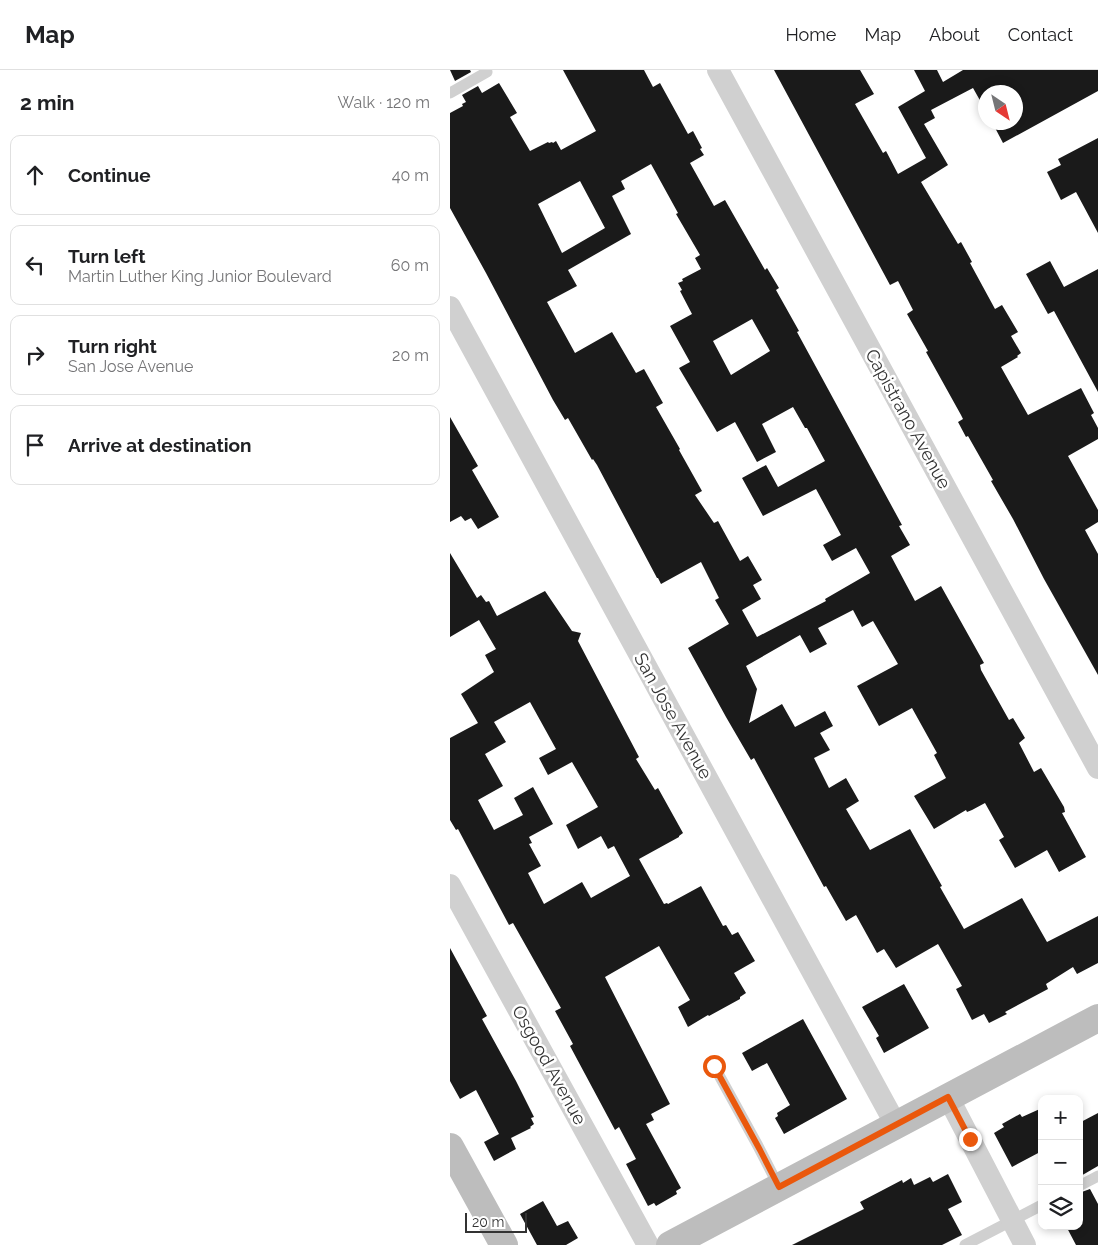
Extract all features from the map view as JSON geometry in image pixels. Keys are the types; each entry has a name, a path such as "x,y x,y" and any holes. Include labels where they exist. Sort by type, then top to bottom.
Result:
{"main road":[{"path":"670,1245 1098,1018"},
{"path":"450,1147 504,1245"}],"street":[{"name":"Capistrano Avenue","path":"718,70 1098,768"},
{"name":"San Jose Avenue","path":"450,307 896,1125"},
{"name":"Osgood Avenue","path":"450,885 648,1245"},
{"path":"948,1097 1025,1245"}],"lane":[{"path":"450,93 486,72"},
{"path":"714,1066 779,1187"},
{"path":"1081,1185 1098,1176"},
{"path":"965,1245 1038,1207"}],"building":[{"path":"450,70 470,70 471,72 455,81"},
{"path":"563,70 644,70 653,87 660,83 688,134 693,131 702,148 700,149 704,155 690,163 714,206 725,200 765,270 767,268 779,288 776,290 799,331 797,332 902,525 899,526 910,545 891,556 915,601 941,586 984,663 980,665 981,670 1009,720 1013,718 1025,738 1019,743 1034,772 1041,768 1064,807 1065,812 1062,813 1086,857 1059,872 1047,850 1015,868 999,840 1004,837 985,803 967,812 966,810 934,829 914,796 946,778 934,755 937,753 912,708 879,726 857,686 898,664 873,621 862,627 853,610 818,628 827,644 810,653 800,635 746,666 757,689 749,723 782,704 795,727 825,711 833,726 820,733 830,750 814,758 829,788 846,778 859,801 846,809 870,850 910,829 964,929 1022,898 1047,942 1098,916 1098,963 1077,974 1073,967 1046,984 1048,989 1005,1012 1007,1014 989,1023 984,1014 972,1020 956,989 962,986 938,944 896,968 884,949 877,953 856,915 846,921 826,886 824,887 754,758 751,760 688,648 729,624 715,600 719,598 701,562 661,584 597,465 592,460 568,418 565,420 553,400 450,208 450,113 463,106 462,104 466,102 462,95 478,86 482,93 499,83 517,113 510,117 530,151 548,142 553,143 556,141 561,150 596,131","holes":["651,164 678,213 676,214 700,255 695,258 701,269 678,283 692,314 670,326 690,362 679,368 717,432 735,422 757,462 776,452 762,424 793,407 825,461 778,487 766,465 742,478 763,516 816,489 841,535 823,545 832,561 856,548 870,573 825,599 826,601 757,637 742,610 761,599 753,585 762,580 748,556 740,561 718,521 714,523 695,495 702,491 656,407 663,403 644,369 636,373 612,332 575,353 547,302 577,286 568,270 631,234 612,196 625,189 621,181","580,181 605,228 562,253 538,204","752,319 770,351 731,375 713,341"]},
{"path":"774,70 860,70 874,94 855,104 883,153 886,151 898,174 926,158 898,107 925,91 914,70 937,70 943,82 963,70 1098,70 1098,91 1003,143 996,130 1023,130 1023,85 978,85 978,97 973,88 931,110 935,118 924,124 948,165 921,182 958,244 961,242 995,309 1002,305 1018,332 1011,336 1021,353 1018,357 1001,367 1028,415 1081,388 1094,413 1091,415 1098,428 1098,439 1068,456 1098,510 1098,522 1085,530 1098,554 1098,675 991,481 993,480 958,422 963,419 907,314 913,310 898,281 890,285"},
{"path":"1098,138 1098,233 1076,192 1061,200 1047,172 1061,165 1058,159"},
{"path":"1050,261 1064,287 1098,269 1098,392 1054,311 1048,314 1026,274"},
{"path":"450,417 478,466 472,470 499,517 478,529 471,518 465,521 461,516 450,522"},
{"path":"450,553 477,598 481,595 486,602 489,601 497,616 545,591 572,631 581,633 578,641 639,757 636,759 655,790 658,788 683,833 639,859 664,904 668,904 701,886 723,926 726,925 732,935 738,932 755,961 734,973 746,993 740,999 688,1027 678,1007 690,1000 659,946 605,977 670,1104 651,1114 654,1120 646,1124 681,1188 676,1191 677,1194 656,1206 654,1203 648,1206 626,1164 636,1159 619,1127 615,1130 570,1046 573,1044 555,1011 561,1008 513,923 509,925 458,829 456,830 450,820 450,738 478,723 461,694 494,672 485,655 496,649 479,620 450,637","holes":["530,702 556,749 539,758 548,775 572,762 598,807 566,825 578,849 601,836 608,849 614,846 630,876 591,898 582,882 544,904 528,873 541,866 529,844 532,843 529,837 553,824 533,787 514,798 523,815 494,830 478,800 503,786 485,754 506,742 494,722"]},
{"path":"450,948 487,1016 482,1019 534,1117 531,1118 534,1124 531,1128 511,1138 516,1149 494,1161 484,1142 499,1134 476,1090 460,1099 450,1081"},
{"path":"904,984 929,1028 884,1053 876,1038 879,1036 862,1007"},
{"path":"803,1019 847,1099 784,1134 775,1118 778,1116 777,1113 790,1105 767,1063 752,1071 742,1053"},
{"path":"1038,1110 1038,1153 1012,1167 994,1133 1004,1127 1002,1124 1020,1114 1022,1117"},
{"path":"1098,1113 1098,1166 1083,1175 1083,1140 1083,1121"},
{"path":"948,1174 962,1202 948,1209 962,1235 942,1245 792,1245 864,1209 860,1202 902,1180 903,1183 911,1178 914,1185 930,1177 933,1182"},
{"path":"1090,1189 1098,1204 1098,1245 1076,1245 1068,1230 1083,1230 1083,1192"},
{"path":"543,1201 557,1226 568,1221 578,1238 566,1245 537,1245 520,1214"}],"route":[{"path":"714,1066 779,1187 948,1097 970,1139"}]}
